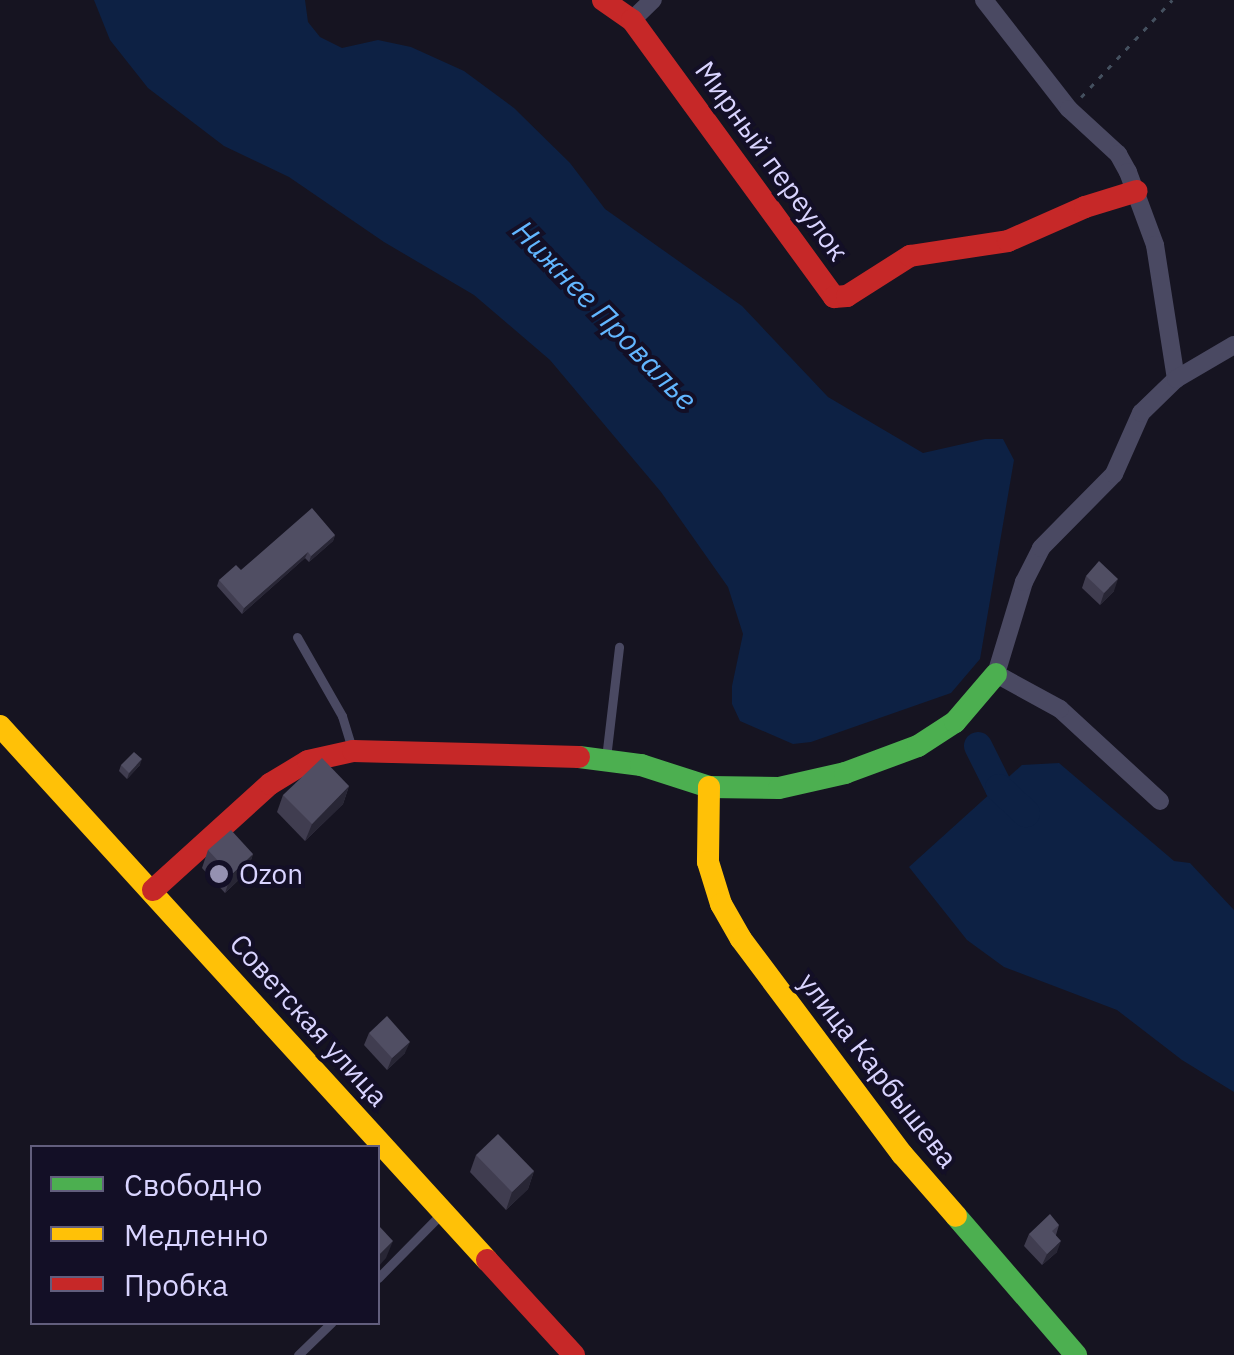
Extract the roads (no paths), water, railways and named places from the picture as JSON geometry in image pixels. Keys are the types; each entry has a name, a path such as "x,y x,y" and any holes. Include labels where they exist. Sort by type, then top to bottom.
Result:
{"street":[{"name":"Мирный переулок","path":"604,0 632,20 834,296 847,296 910,256 1008,241 1085,207 1137,191"},
{"path":"632,20 653,0"},
{"path":"984,0 1069,109 1118,154 1137,191 1166,298 1176,379"},
{"path":"153,890 270,784 308,761 353,751 606,758 709,786 779,788 883,761 918,746 955,722 996,674 1024,582 1041,548 1107,484 1141,413 1176,379 1234,345"},
{"path":"996,674 1060,709 1160,800"},
{"name":"Советская улица","path":"0,726 574,1355"},
{"name":"улица Карбышева","path":"709,786 708,862 740,940 902,1154 1076,1355"}],"lane":[{"path":"298,636 342,716 353,751"},
{"path":"606,758 619,647"},
{"path":"380,1276 444,1211"},
{"path":"298,1355 329,1325"}],"water":[{"path":"94,0 305,0 308,22 320,37 342,48 378,40 411,47 464,71 514,108 570,163 605,209 742,306 828,397 923,453 985,439 1003,439 1014,460 980,659 951,693 811,742 793,744 740,721 732,704 732,686 743,634 728,587 661,492 550,360 474,295 384,242 289,177 224,146 148,88 110,40"},
{"path":"1059,763 1174,861 1190,863 1234,910 1234,1092 1182,1060 1117,1010 1004,967 967,940 909,867 1022,765"}],"waterway":[{"name":"Нижнее Провалье","path":"978,746 999,788 1026,813"}],"place":[{"name":"Ozon","path":"219,874"}]}
